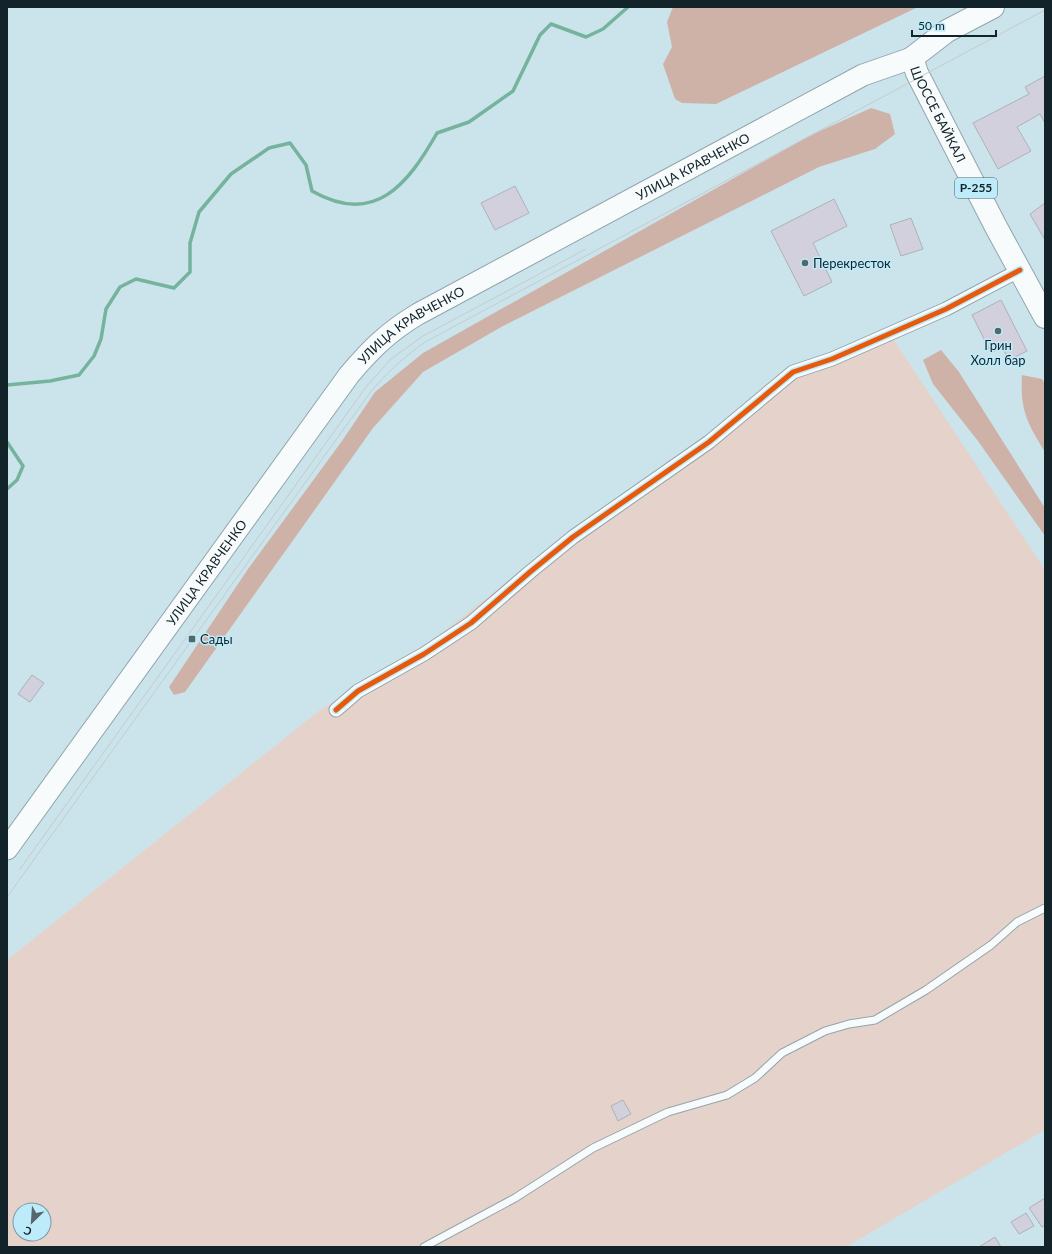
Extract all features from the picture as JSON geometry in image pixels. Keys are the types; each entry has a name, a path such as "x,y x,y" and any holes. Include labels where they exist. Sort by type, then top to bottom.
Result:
{"highway":[{"name":"УЛИЦА КРАВЧЕНКО","path":"912,58 947,31 993,7"},
{"name":"ШОССЕ БАЙКАЛ","path":"912,58 919,78 996,227 1045,317"}],"main road":[{"name":"УЛИЦА КРАВЧЕНКО","path":"7,850 349,375 370,350 394,329 425,310 863,75 912,58"}],"street":[{"path":"336,710 358,691 424,654 471,623 573,537 708,442 793,372 832,359 946,309 1020,270"}],"lane":[{"path":"424,1247 515,1198 593,1148 668,1112 727,1096 755,1078 782,1054 825,1031 849,1024 875,1020 926,990 991,945 1017,922 1045,908"}],"shaded area":[{"path":"673,7 918,7 716,104 682,103 675,99 663,64 672,47 667,22"},
{"path":"871,108 890,114 895,134 875,149 819,167 503,326 423,372 373,428 185,692 174,695 169,687 248,569 342,441 375,392 423,353 809,136"},
{"path":"894,340 1045,570 1045,1130 846,1247 7,1247 7,960 320,710 420,650 588,519 789,378"},
{"path":"941,350 959,372 1045,508 1045,536 978,441 933,384 923,360"},
{"path":"1022,375 1042,379 1045,384 1045,452 1026,416 1022,398"}],"building":[{"path":"1045,76 1045,123 1040,114 1017,127 1031,151 998,169 973,123 1029,94 1025,87"},
{"path":"515,186 529,213 495,230 481,203"},
{"name":"Перекресток","path":"834,199 847,226 813,243 832,282 804,296 771,231"},
{"path":"1045,203 1045,240 1030,214"},
{"path":"911,218 923,249 901,256 890,225"},
{"name":"Грин Холл бар","path":"1001,300 1027,351 1009,360 1002,347 991,353 972,315"},
{"path":"32,675 44,683 30,702 18,694"},
{"path":"623,1100 631,1114 618,1121 611,1106"},
{"path":"1045,1198 1045,1225 1042,1227 1029,1208"},
{"path":"1026,1213 1034,1226 1019,1234 1011,1222"},
{"path":"995,1237 1001,1247 979,1247"}],"waterway":[{"path":"7,385 50,381 79,375 94,356 101,339 106,309 120,287 136,279 174,288 190,272 190,243 199,212 231,174 269,148 290,143 306,165 312,191 334,201 354,204 372,202 387,195 401,183 414,169 437,133 469,122 513,91 540,35 551,24 586,37 603,29 628,7"},
{"path":"7,442 23,466 17,480 7,489"}],"tram line":[{"path":"7,897 369,394 402,360 425,342 1045,10"},
{"path":"20,869 366,387 391,359 423,336 586,249"}],"cycle path":[{"path":"336,710 358,691 424,654 471,623 573,537 709,442 793,372 832,359 946,309 1020,270"}],"place":[{"name":"Перекресток","path":"805,263"},
{"name":"Грин Холл бар","path":"998,331"},
{"name":"Сады","path":"192,639"}]}
